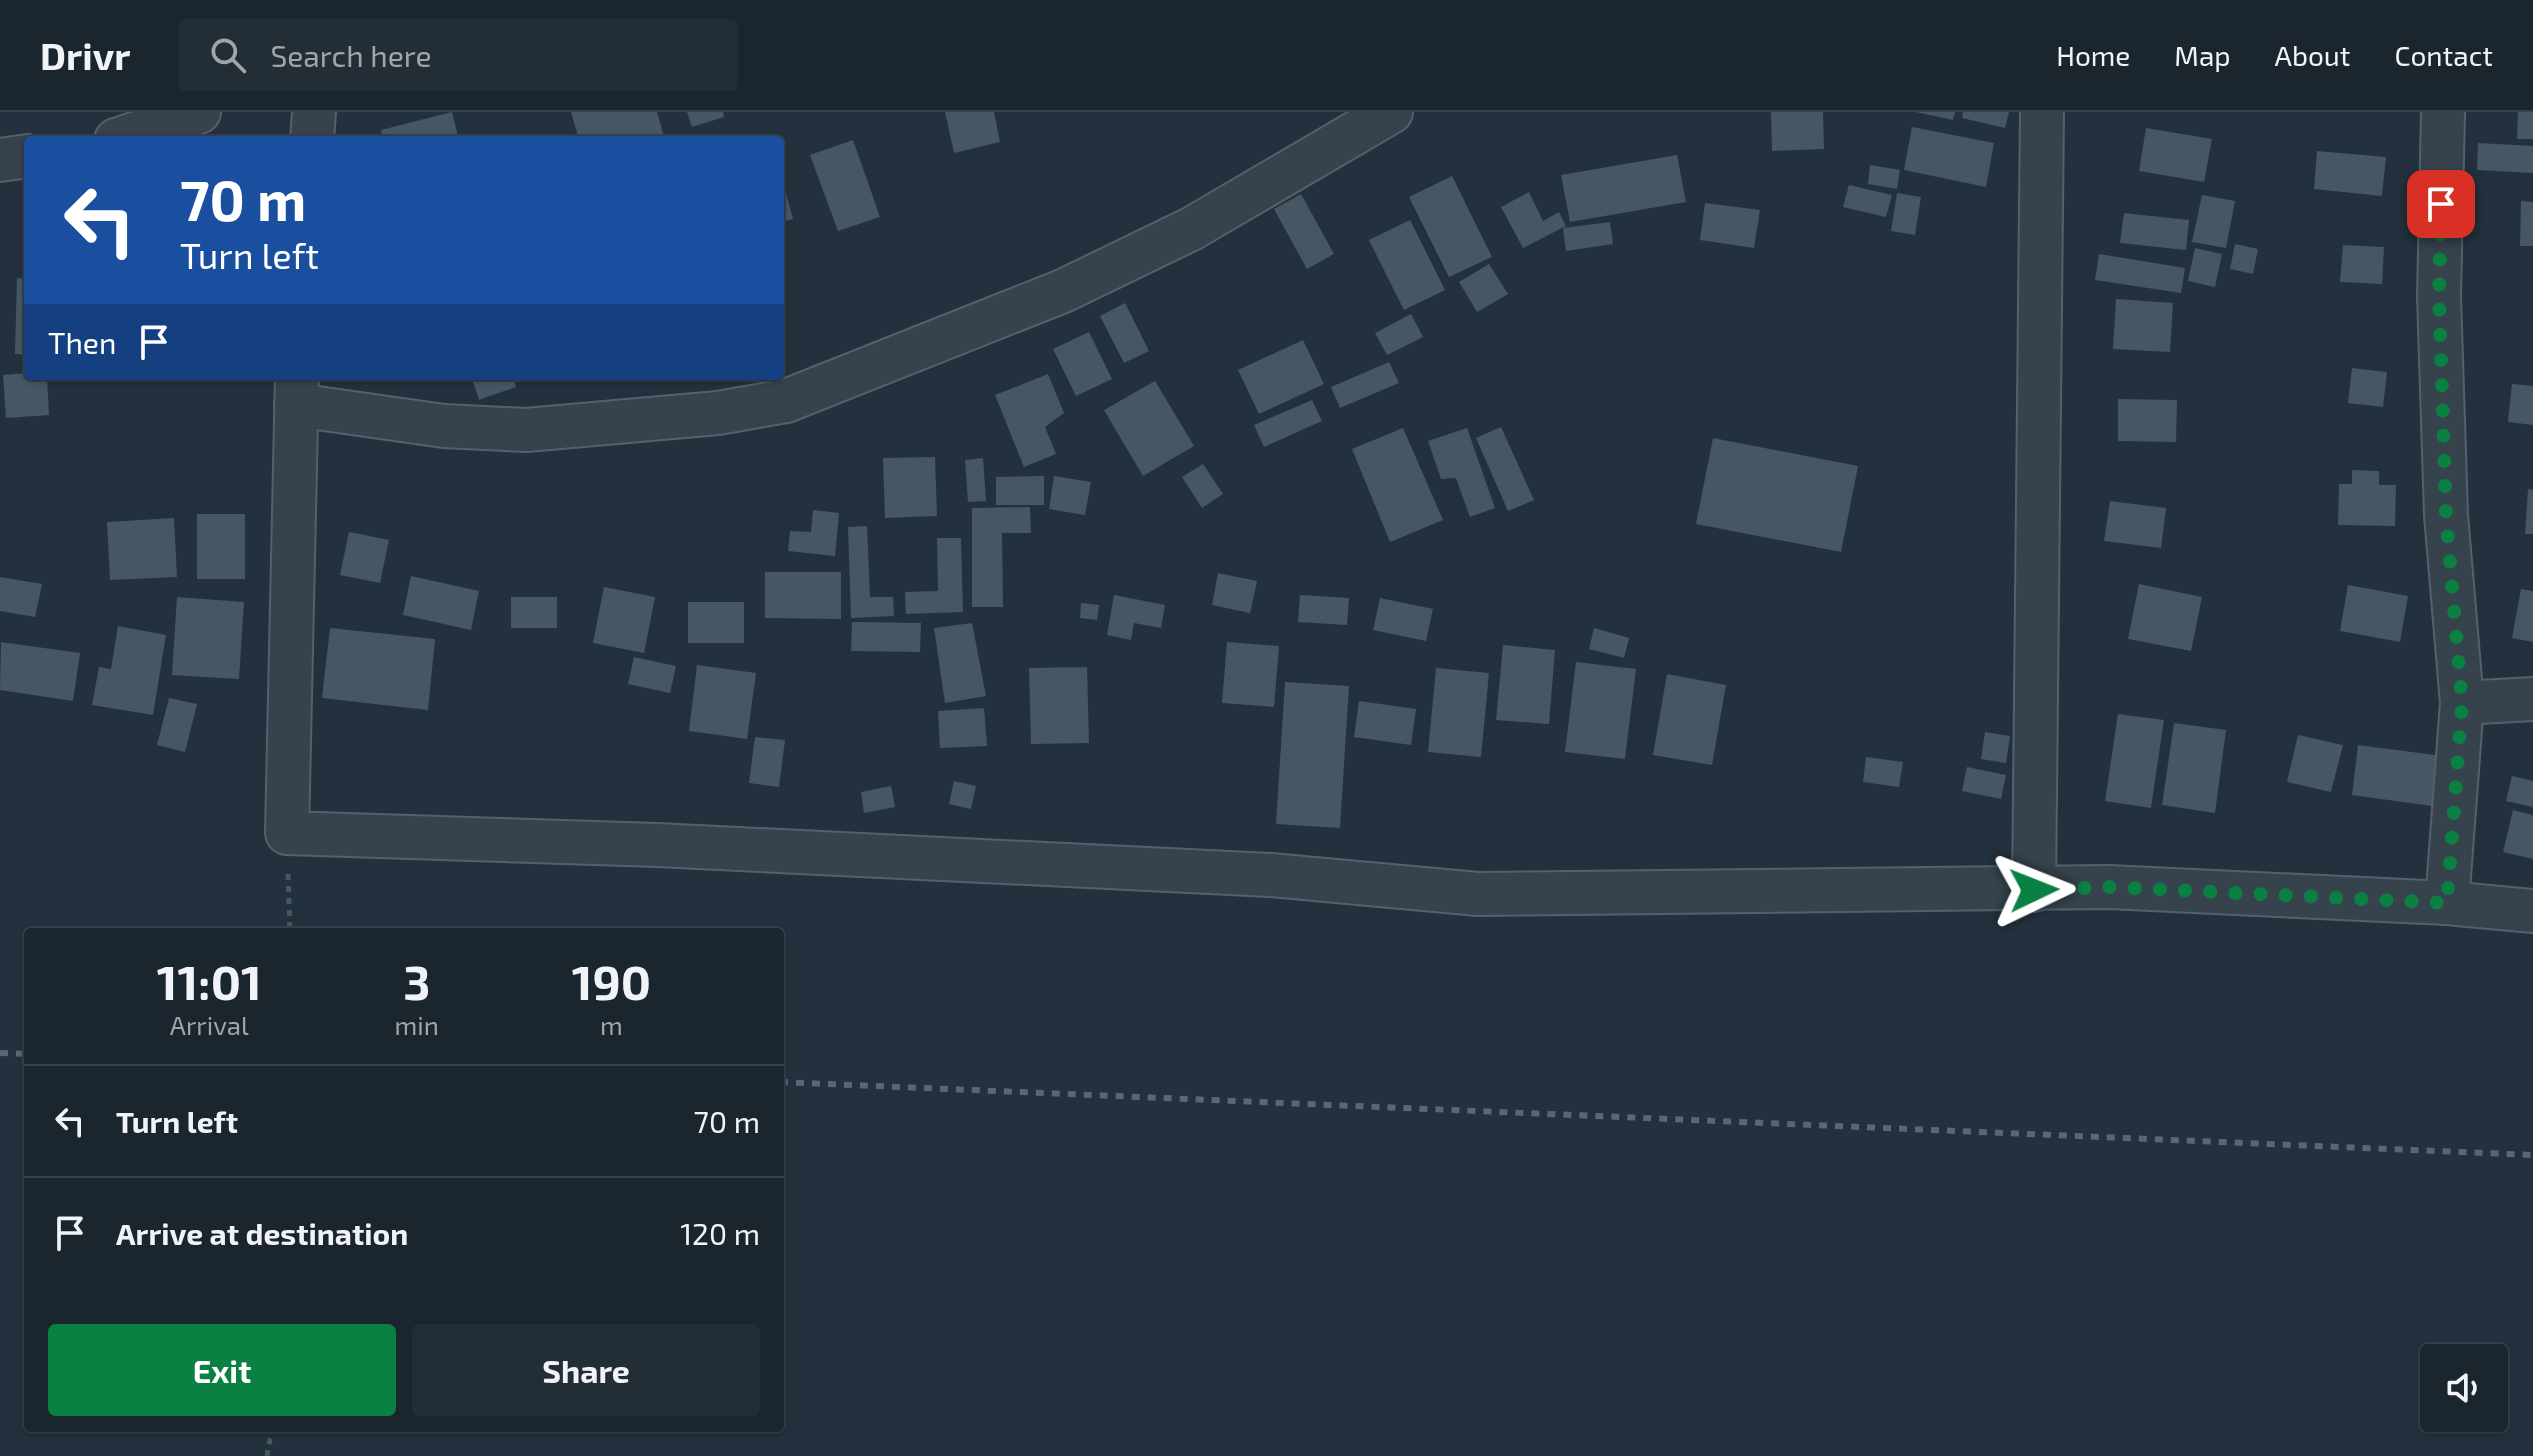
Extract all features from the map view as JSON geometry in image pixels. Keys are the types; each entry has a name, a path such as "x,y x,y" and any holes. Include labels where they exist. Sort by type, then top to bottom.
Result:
{"street":[{"path":"128,136 199,112"},
{"path":"312,136 314,112"},
{"path":"1391,112 1191,229 1063,291 786,401 718,413 526,430 444,426 297,390 287,833 657,845 1270,875 1478,894 2109,887 2447,903 2533,911"},
{"path":"2034,890 2037,342 2042,112"},
{"path":"2443,112 2439,296 2446,515 2462,703 2447,903"},
{"path":"0,160 24,157"},
{"path":"2462,703 2533,699"}],"path":[{"path":"287,833 290,928"},
{"path":"267,1456 271,1432"}],"building":[{"path":"452,112 458,136 383,136 381,130"},
{"path":"571,112 657,112 664,136 578,136"},
{"path":"687,112 723,112 724,117 692,127"},
{"path":"945,112 994,112 1000,142 954,153"},
{"path":"1771,112 1823,112 1824,149 1772,151"},
{"path":"1916,112 1955,112 1953,120"},
{"path":"1963,112 2009,112 2005,128 1962,118"},
{"path":"2518,112 2533,112 2533,139 2517,139"},
{"path":"1912,127 1994,143 1986,187 1904,170"},
{"path":"2146,128 2212,139 2204,182 2139,171"},
{"path":"853,140 880,217 838,231 810,155"},
{"path":"2478,143 2533,146 2533,173 2477,170"},
{"path":"2317,151 2386,157 2382,196 2314,189"},
{"path":"1677,155 1686,202 1570,222 1561,175"},
{"path":"1870,165 1900,170 1897,189 1868,184"},
{"path":"1452,176 1492,257 1449,277 1409,197"},
{"path":"1849,185 1892,195 1886,217 1843,207"},
{"path":"784,186 793,219 784,221"},
{"path":"1529,192 1543,221 1559,212 1566,226 1523,248 1501,207"},
{"path":"1897,193 1921,197 1915,235 1891,231"},
{"path":"1301,194 1334,254 1307,269 1274,209"},
{"path":"2202,195 2235,201 2226,248 2192,242"},
{"path":"2521,201 2533,202 2533,246 2520,246"},
{"path":"1705,203 1760,210 1754,248 1700,240"},
{"path":"2124,213 2189,220 2186,250 2120,243"},
{"path":"1410,220 1445,290 1404,310 1369,240"},
{"path":"1610,222 1613,244 1566,251 1563,228"},
{"path":"2235,244 2258,249 2253,274 2230,269"},
{"path":"2343,245 2384,247 2382,284 2340,282"},
{"path":"2195,248 2222,254 2215,287 2188,281"},
{"path":"2099,254 2185,268 2181,293 2095,280"},
{"path":"1489,264 1508,294 1477,312 1459,282"},
{"path":"17,278 24,279 24,355 15,354"},
{"path":"2116,299 2173,303 2170,352 2113,349"},
{"path":"1125,303 1149,351 1124,363 1100,316"},
{"path":"1411,314 1423,337 1387,355 1375,333"},
{"path":"1089,332 1112,379 1076,396 1053,349"},
{"path":"1303,340 1324,384 1259,414 1238,370"},
{"path":"1389,362 1399,383 1340,408 1331,387"},
{"path":"2352,368 2387,372 2383,407 2348,403"},
{"path":"24,373 24,380 47,380 49,415 6,418 3,375"},
{"path":"1048,374 1064,413 1045,427 1056,454 1024,467 995,395"},
{"path":"472,380 514,380 516,387 479,400"},
{"path":"1155,381 1194,446 1143,476 1104,410"},
{"path":"2512,384 2533,386 2533,425 2508,422"},
{"path":"2118,399 2177,400 2176,442 2118,441"},
{"path":"1312,400 1322,421 1264,447 1254,425"},
{"path":"1501,427 1534,500 1508,511 1476,438"},
{"path":"1403,428 1443,520 1390,542 1352,449"},
{"path":"1467,428 1495,508 1470,517 1456,478 1441,479 1428,441"},
{"path":"1713,438 1858,466 1841,552 1696,524"},
{"path":"935,457 937,516 885,518 883,458"},
{"path":"983,458 986,501 968,502 965,460"},
{"path":"1203,464 1223,494 1202,508 1182,477"},
{"path":"2352,470 2379,471 2379,485 2396,485 2395,526 2338,525 2339,484 2352,484"},
{"path":"1044,476 1044,505 996,505 996,477"},
{"path":"1054,476 1091,482 1085,515 1049,509"},
{"path":"2528,489 2533,490 2533,534 2525,534"},
{"path":"2110,501 2166,508 2161,548 2104,541"},
{"path":"1030,507 1031,533 1002,533 1003,607 972,607 972,508"},
{"path":"813,510 839,513 835,556 788,551 790,531 811,532"},
{"path":"197,514 245,514 245,579 197,579"},
{"path":"174,518 177,577 110,580 107,522"},
{"path":"867,526 870,597 893,597 894,616 851,618 848,527"},
{"path":"349,532 389,540 380,583 340,575"},
{"path":"937,538 961,538 963,612 906,614 905,592 938,591"},
{"path":"765,572 841,572 841,619 765,618"},
{"path":"1218,573 1257,581 1250,613 1212,605"},
{"path":"411,576 479,591 471,630 403,615"},
{"path":"0,577 42,584 35,617 0,611"},
{"path":"2139,584 2202,597 2191,651 2128,639"},
{"path":"2348,585 2408,596 2400,642 2340,631"},
{"path":"604,587 655,597 644,653 593,643"},
{"path":"2521,589 2533,591 2533,642 2512,638"},
{"path":"1114,595 1165,605 1161,628 1134,623 1131,640 1107,635"},
{"path":"1300,595 1349,598 1347,625 1298,622"},
{"path":"177,597 244,602 239,679 172,675"},
{"path":"511,597 557,597 557,628 511,628"},
{"path":"1380,598 1433,609 1426,641 1373,630"},
{"path":"688,602 744,602 744,643 688,643"},
{"path":"1081,603 1099,605 1097,620 1080,618"},
{"path":"852,622 921,623 920,652 851,651"},
{"path":"972,623 986,696 945,703 934,628"},
{"path":"118,626 166,635 153,715 92,705 99,667 111,669"},
{"path":"330,628 435,639 428,710 322,698"},
{"path":"1594,628 1629,638 1624,658 1589,649"},
{"path":"1,642 80,653 73,701 0,690"},
{"path":"1227,642 1279,646 1274,707 1222,703"},
{"path":"1503,645 1555,650 1549,724 1496,720"},
{"path":"634,657 676,666 670,693 628,684"},
{"path":"1576,662 1636,669 1625,759 1565,752"},
{"path":"697,665 756,673 747,739 689,731"},
{"path":"1087,667 1089,743 1031,744 1029,668"},
{"path":"1436,668 1489,673 1481,757 1428,752"},
{"path":"1667,674 1726,685 1712,765 1653,755"},
{"path":"1285,682 1349,686 1340,828 1276,824"},
{"path":"169,698 197,704 185,752 157,745"},
{"path":"1359,701 1416,709 1411,745 1354,737"},
{"path":"984,708 987,746 940,748 938,711"},
{"path":"2118,714 2164,720 2151,808 2105,801"},
{"path":"2174,723 2226,730 2215,813 2162,805"},
{"path":"1985,732 2010,736 2006,763 1981,759"},
{"path":"2298,735 2343,745 2331,792 2287,782"},
{"path":"755,737 785,740 779,787 749,783"},
{"path":"2358,745 2450,757 2445,793 2434,791 2432,806 2352,795"},
{"path":"1866,757 1903,762 1899,787 1863,782"},
{"path":"1967,767 2006,775 2001,799 1962,791"},
{"path":"2512,776 2533,781 2533,807 2506,801"},
{"path":"954,781 976,786 971,809 949,804"},
{"path":"891,786 895,807 864,813 861,792"},
{"path":"2513,810 2533,815 2533,859 2503,852"}],"railway":[{"path":"0,1053 24,1054"},
{"path":"784,1082 2533,1155"}],"route":[{"path":"2034,890 2109,887 2447,903 2462,703 2446,515 2439,296 2441,204"}]}
